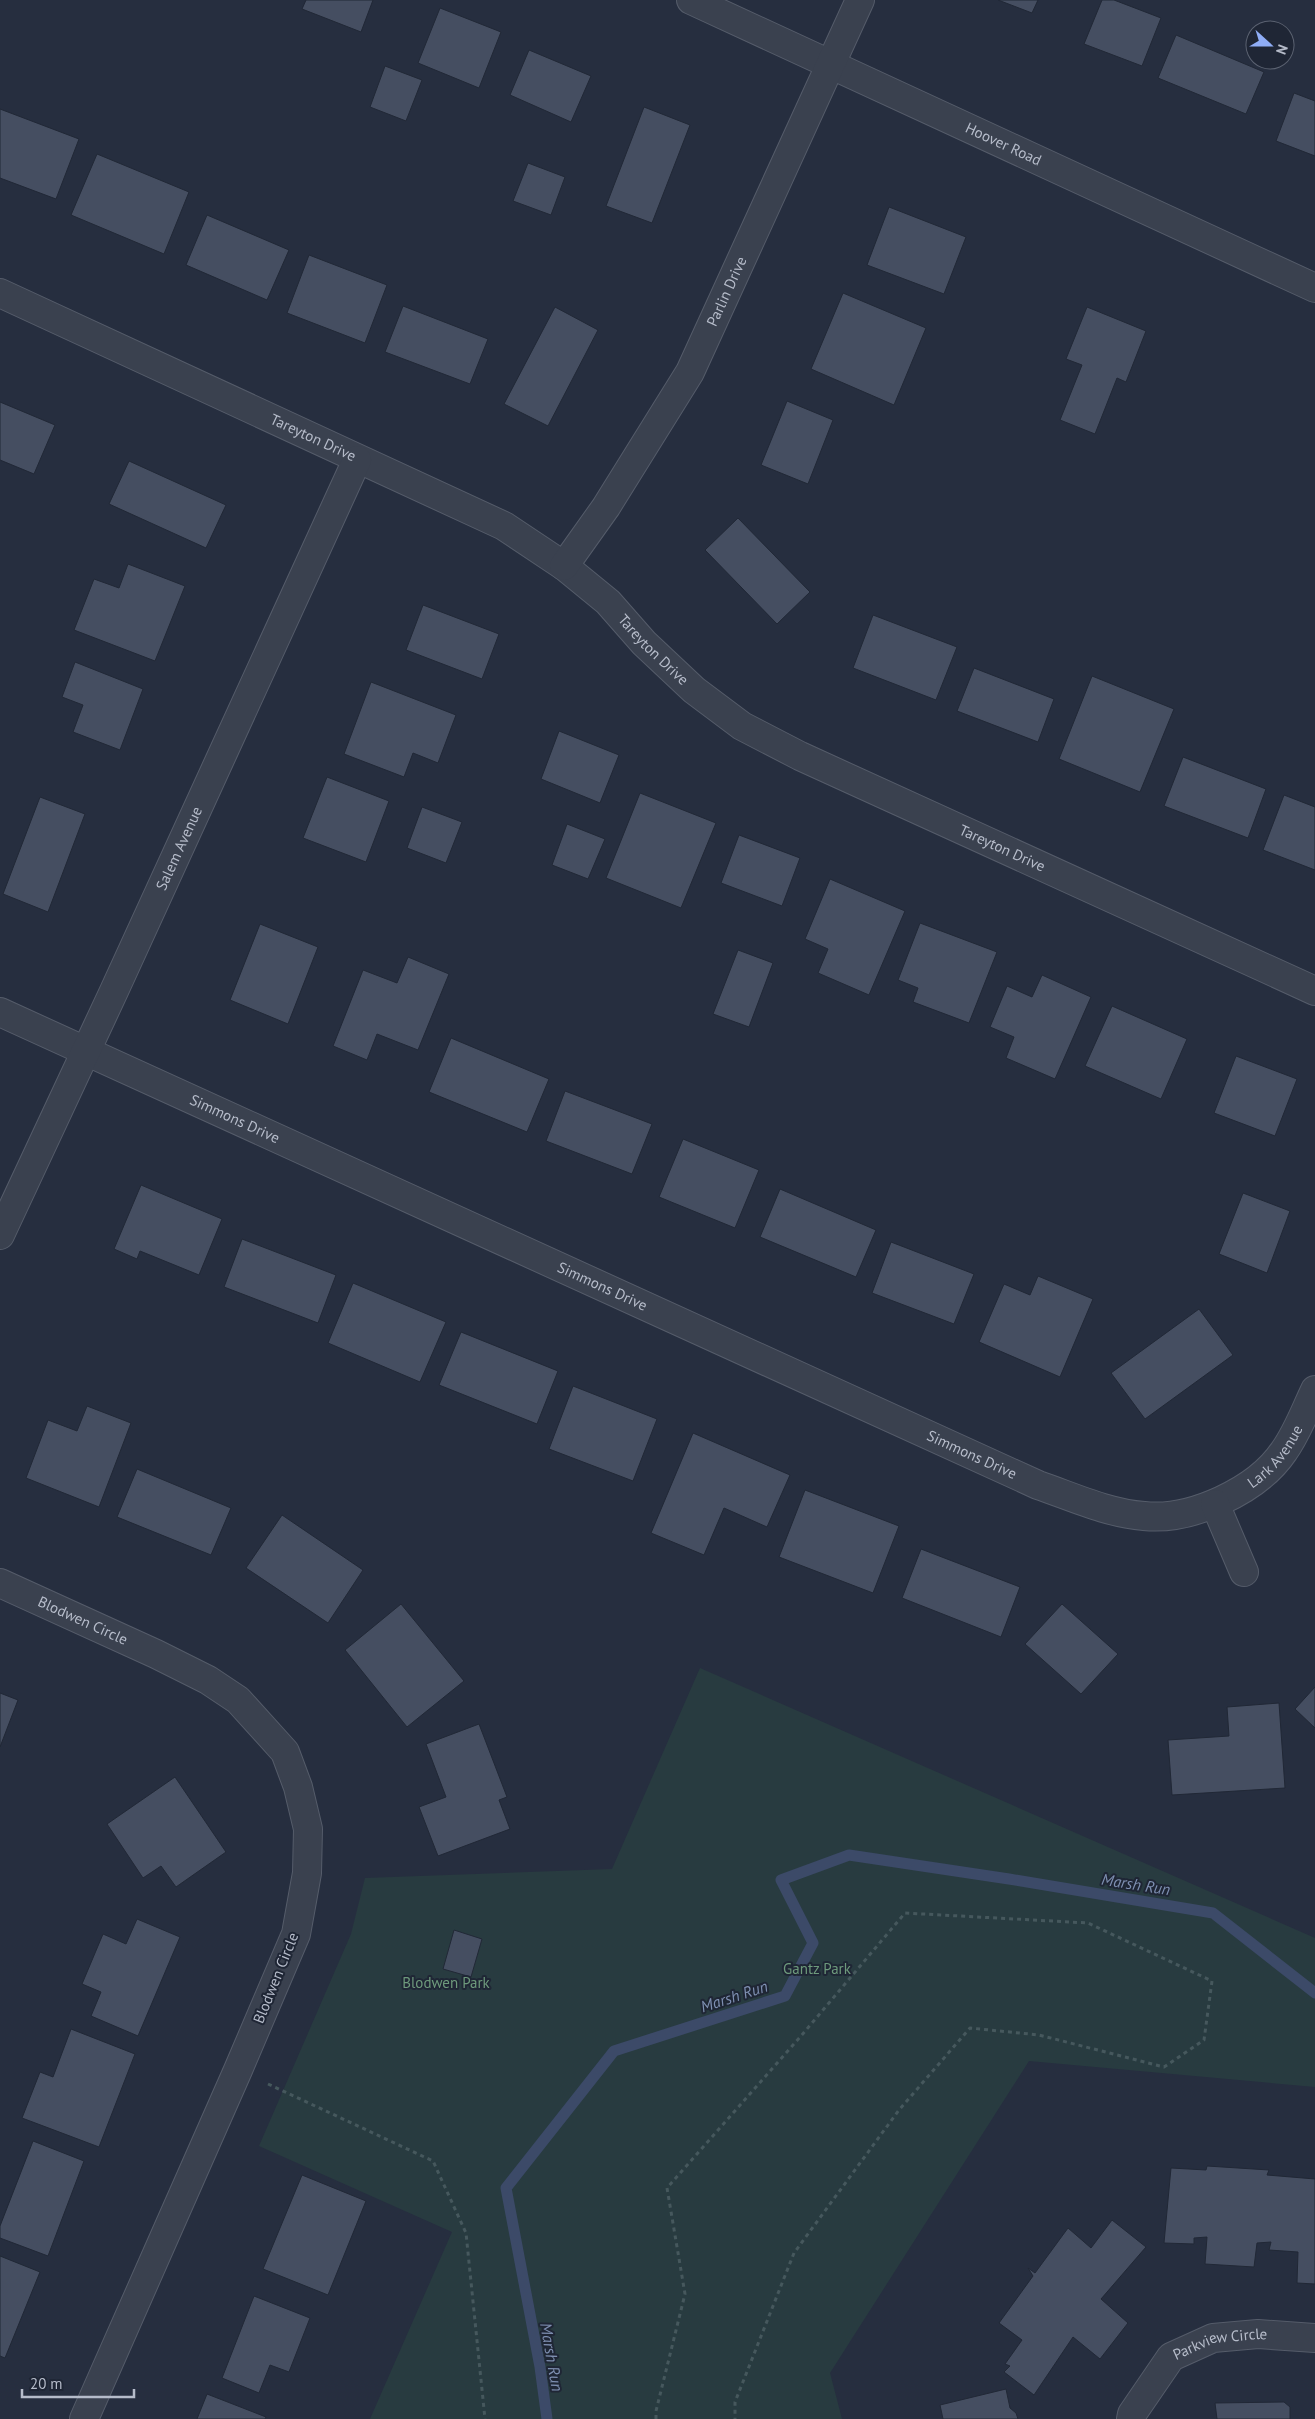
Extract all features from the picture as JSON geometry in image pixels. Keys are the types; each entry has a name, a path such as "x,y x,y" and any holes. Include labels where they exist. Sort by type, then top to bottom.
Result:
{"street":[{"name":"Hoover Road","path":"691,0 1315,288"},
{"name":"Parlin Drive","path":"564,566 606,507 690,372 860,0"},
{"name":"Tareyton Drive","path":"0,293 357,460 504,526 564,566 608,602 644,643 694,690 742,726 800,756 1315,992"},
{"name":"Salem Avenue","path":"0,1235 87,1051 357,460"},
{"name":"Simmons Drive","path":"0,1012 1038,1485 1116,1512 1146,1517 1185,1515 1215,1504"},
{"name":"Lark Avenue","path":"1215,1504 1243,1488 1265,1472 1283,1453 1296,1432 1315,1390"},
{"path":"1215,1504 1244,1572"},
{"name":"Blodwen Circle","path":"0,1583 208,1680 238,1700 285,1752 298,1787 308,1829 307,1873 296,1934 84,2419"},
{"name":"Parkview Circle","path":"1131,2419 1132,2414 1171,2357 1213,2338 1258,2334 1315,2338"}],"path":[{"path":"656,2419 656,2411 686,2294 667,2188 801,2036 905,1913 1088,1923 1212,1981 1204,2040 1164,2067 1040,2035 970,2028 899,2110 794,2253 735,2402 735,2419"},
{"path":"238,2070 433,2161 466,2233 485,2419"}],"green space":[{"name":"Gantz Park","path":"700,1668 1315,1938 1315,2087 1029,2061 830,2373 842,2419 370,2419 452,2232 259,2146 351,1934 365,1878 612,1869"}],"building":[{"path":"306,0 373,0 361,32 302,9"},
{"path":"998,0 1038,0 1032,13"},
{"path":"1102,0 1114,0 1161,18 1142,66 1084,44"},
{"path":"440,8 501,32 479,88 418,63"},
{"path":"1176,35 1245,64 1245,70 1264,72 1246,114 1158,78"},
{"path":"529,50 591,76 571,122 510,95"},
{"path":"385,66 422,80 406,121 370,107"},
{"path":"1294,93 1315,101 1315,156 1276,141"},
{"path":"644,107 690,125 652,223 606,206"},
{"path":"0,109 79,139 56,199 0,178"},
{"path":"97,154 189,192 164,254 71,215"},
{"path":"528,163 565,177 551,215 513,201"},
{"path":"889,207 966,237 944,294 867,265"},
{"path":"207,215 289,250 267,300 186,265"},
{"path":"309,255 387,285 365,343 287,313"},
{"path":"843,293 926,328 894,405 811,369"},
{"path":"403,306 488,339 470,384 385,352"},
{"path":"555,307 598,330 548,426 504,404"},
{"path":"1087,307 1146,331 1126,382 1117,378 1095,434 1060,420 1082,365 1066,359"},
{"path":"787,401 833,420 808,484 761,465"},
{"path":"0,402 55,425 34,474 0,460"},
{"path":"129,461 226,505 206,548 109,504"},
{"path":"738,518 810,592 777,624 705,550"},
{"path":"128,564 185,586 155,661 74,630 94,579 119,588"},
{"path":"423,605 499,634 482,679 406,650"},
{"path":"873,615 957,647 936,700 853,668"},
{"path":"75,662 143,689 120,750 73,732 83,705 62,697"},
{"path":"974,668 1054,699 1038,742 957,711"},
{"path":"1092,676 1174,709 1140,792 1059,759"},
{"path":"371,682 456,715 438,763 413,753 404,777 344,754"},
{"path":"559,731 619,755 600,803 541,779"},
{"path":"1183,757 1266,789 1248,838 1164,806"},
{"path":"327,777 389,801 366,862 303,838"},
{"path":"640,793 716,823 681,908 606,878"},
{"path":"1284,795 1315,807 1315,870 1263,850"},
{"path":"40,797 85,814 48,912 3,894"},
{"path":"422,807 462,822 446,863 407,848"},
{"path":"567,824 605,839 588,879 552,865"},
{"path":"739,835 800,858 782,906 721,883"},
{"path":"830,879 905,911 869,995 818,973 828,949 805,939"},
{"path":"920,923 997,952 969,1023 913,1002 918,988 898,980"},
{"path":"260,924 318,947 288,1024 230,1000"},
{"path":"738,950 773,963 749,1027 713,1014"},
{"path":"408,957 449,974 418,1050 377,1034 367,1060 333,1046 363,970 397,983"},
{"path":"1042,975 1091,997 1055,1079 1006,1058 1014,1037 990,1027 1007,986 1032,997"},
{"path":"1112,1006 1187,1039 1161,1099 1085,1066"},
{"path":"451,1038 549,1079 527,1132 429,1092"},
{"path":"1236,1056 1297,1079 1275,1136 1214,1113"},
{"path":"565,1091 652,1124 632,1174 546,1141"},
{"path":"683,1139 759,1170 735,1228 659,1197"},
{"path":"141,1185 222,1219 199,1275 140,1251 137,1259 114,1249"},
{"path":"780,1189 876,1230 856,1277 760,1237"},
{"path":"1243,1193 1290,1211 1267,1273 1219,1254"},
{"path":"242,1239 336,1275 318,1323 224,1287"},
{"path":"891,1242 974,1274 954,1324 872,1293"},
{"path":"1038,1276 1093,1299 1060,1377 979,1342 1004,1284 1030,1295"},
{"path":"353,1283 446,1322 420,1382 328,1343"},
{"path":"1199,1309 1233,1355 1145,1419 1111,1373"},
{"path":"461,1332 558,1371 537,1424 439,1385"},
{"path":"573,1386 657,1419 633,1481 549,1449"},
{"path":"87,1406 131,1423 99,1507 26,1478 48,1420 77,1431"},
{"path":"693,1433 790,1475 767,1527 724,1508 704,1555 651,1533"},
{"path":"137,1469 231,1508 211,1555 117,1517"},
{"path":"805,1490 899,1526 873,1593 779,1557"},
{"path":"282,1515 363,1570 328,1623 246,1568"},
{"path":"921,1549 1020,1587 1001,1637 902,1598"},
{"path":"401,1604 464,1681 407,1727 345,1650"},
{"path":"1062,1604 1118,1654 1081,1694 1025,1644"},
{"path":"1315,1687 1315,1728 1295,1709"},
{"path":"0,1693 18,1700 0,1747"},
{"path":"1279,1703 1285,1788 1172,1795 1168,1740 1229,1736 1227,1707"},
{"path":"479,1724 507,1797 499,1800 510,1829 438,1856 419,1807 446,1797 426,1744"},
{"path":"175,1777 226,1852 176,1887 161,1866 143,1878 107,1824"},
{"path":"137,1919 180,1937 138,2036 91,2016 101,1992 82,1984 103,1934 126,1944"},
{"path":"454,1930 482,1939 471,1977 443,1969"},
{"path":"71,2029 135,2054 99,2147 22,2118 40,2072 53,2077"},
{"path":"33,2141 84,2161 48,2256 0,2238 0,2226"},
{"path":"1207,2166 1269,2170 1267,2175 1315,2179 1315,2284 1297,2283 1298,2252 1269,2250 1271,2242 1257,2243 1254,2267 1205,2264 1207,2237 1194,2238 1194,2244 1164,2243 1171,2168 1206,2170"},
{"path":"302,2175 366,2201 328,2295 263,2269"},
{"path":"1112,2220 1146,2247 1101,2299 1128,2323 1100,2359 1073,2337 1034,2395 1004,2372 1010,2366 1005,2364 1022,2340 999,2323 1033,2276 1028,2268 1035,2273 1068,2228 1091,2248"},
{"path":"0,2256 40,2272 5,2358 0,2356"},
{"path":"254,2296 310,2318 289,2372 270,2365 259,2393 222,2378"},
{"path":"1006,2389 1010,2408 1016,2413 1018,2419 943,2419 940,2405"},
{"path":"207,2394 266,2417 265,2419 197,2419"},
{"path":"1284,2402 1290,2407 1290,2419 1217,2419 1215,2403"}],"waterway":[{"name":"Marsh Run","path":"547,2419 540,2367 506,2188 614,2051 785,1996 813,1943 781,1880 849,1855 1213,1913 1315,1993"}],"park label":[{"name":"Blodwen Park","path":"446,1983"}]}
